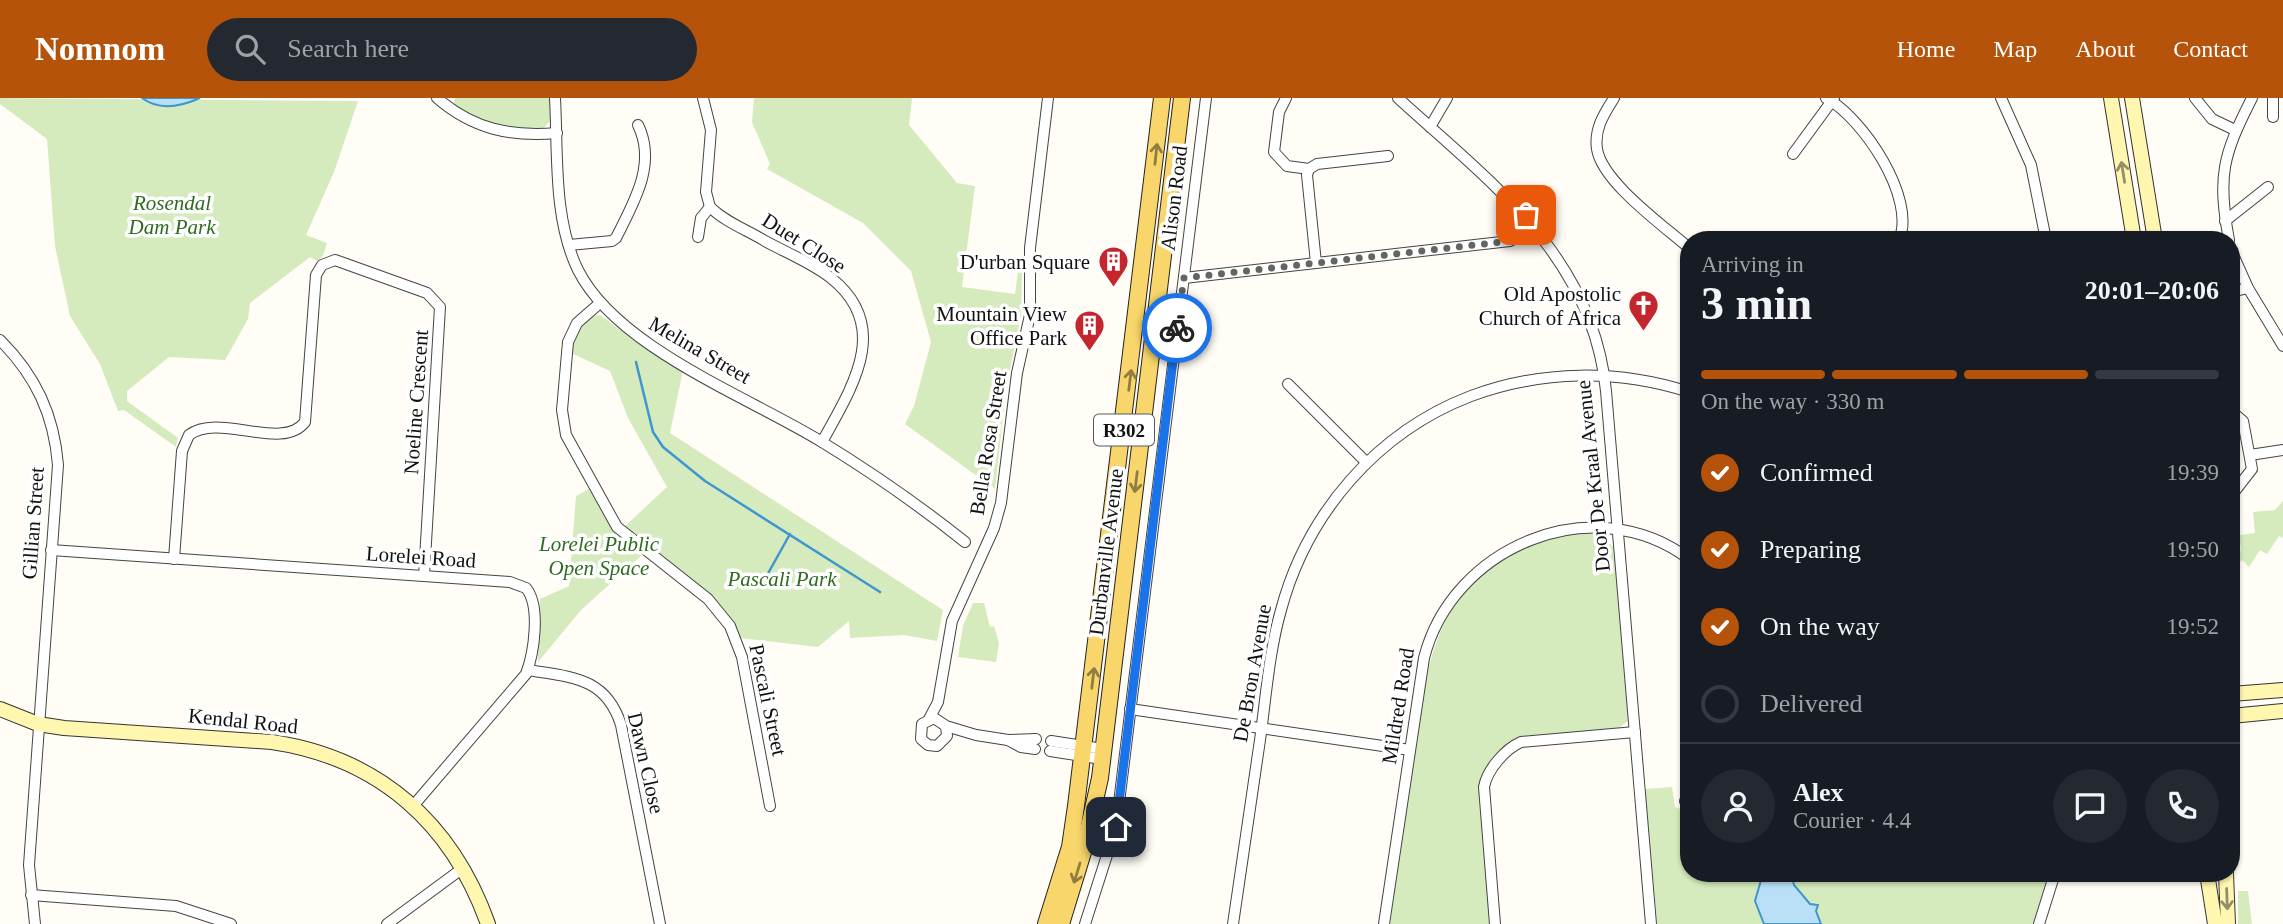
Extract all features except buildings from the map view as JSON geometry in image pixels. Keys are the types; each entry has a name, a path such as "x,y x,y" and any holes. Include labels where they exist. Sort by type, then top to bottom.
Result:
{"main road":[{"name":"Durbanville Avenue","path":"1046,924 1070,847 1163,98"},
{"name":"Durbanville Avenue","path":"1061,924 1090,827 1103,754 1182,98"}],"street":[{"path":"437,98 450,111 493,130 522,135 557,133"},
{"name":"Melina Street","path":"555,98 563,217 569,245 578,270 600,303 620,324 643,340 822,442 965,542"},
{"path":"698,237 703,215 710,207 706,192 711,130 703,98"},
{"name":"Bella Rosa Street","path":"929,719 938,702 952,621 994,528 1001,503 1017,373 1030,315 1030,248 1048,98"},
{"name":"Alison Road","path":"1085,924 1116,827 1206,98"},
{"path":"1286,98 1279,112 1274,152 1283,164 1309,169 1317,164 1388,156"},
{"name":"Door De Kraal Avenue","path":"1398,98 1512,200 1535,227 1576,293 1605,375 1651,924"},
{"path":"1430,127 1447,98"},
{"path":"1614,98 1597,133 1597,150 1602,163 1614,181 1680,240"},
{"path":"2001,98 2031,164 2044,231"},
{"path":"2111,98 2133,231"},
{"path":"2132,98 2154,231"},
{"path":"2195,98 2212,119 2235,130"},
{"path":"2227,231 2222,189 2225,156 2252,98"},
{"path":"2273,98 2273,117"},
{"path":"1793,154 1830,99 1868,138 1885,163 1902,221 1900,231"},
{"path":"569,245 612,242 616,238 640,184 647,147 638,125"},
{"path":"1309,169 1316,262"},
{"path":"2225,221 2268,187"},
{"name":"Duet Close","path":"710,207 829,276 847,295 858,315 864,349 860,370 822,442"},
{"path":"1184,278 1510,241 1535,227"},
{"name":"Noeline Crescent","path":"174,559 182,451 189,435 209,427 290,433 304,422 316,275 322,265 335,260 427,293 440,307 424,576"},
{"path":"2240,270 2283,346"},
{"path":"2240,290 2248,288"},
{"name":"Pascali Street","path":"600,303 577,323 568,342 562,410 566,435 617,527 708,599 730,626 742,657 771,806"},
{"name":"Gillian Street","path":"0,340 32,377 52,424 58,465 29,865 34,924"},
{"name":"De Bron Avenue","path":"1233,924 1261,729 1285,596 1315,528 1366,462 1410,427 1482,392 1542,378 1605,375 1644,380 1680,390"},
{"path":"1288,384 1366,462"},
{"path":"2240,418 2244,421 2251,471 2240,485"},
{"path":"2249,455 2283,450"},
{"name":"Mildred Road","path":"1384,924 1428,642 1442,613 1471,576 1502,553 1537,536 1580,528 1618,529 1661,542 1680,554"},
{"name":"Lorelei Road","path":"51,550 516,583 526,588 534,603 527,670 519,686 413,806"},
{"name":"Dawn Close","path":"527,670 576,678 597,688 612,704 621,725 660,924"},
{"path":"2240,693 2283,690"},
{"name":"Bella Rosa Street","path":"938,702 945,724"},
{"name":"Kendal Road","path":"0,709 38,724 289,745 359,769 413,806 440,834 463,868 488,924"},
{"path":"1130,709 1410,750"},
{"path":"2240,715 2283,711"},
{"path":"975,735 945,740 932,747 923,743 919,729 929,719 975,735 1036,744"},
{"path":"945,724 945,740"},
{"path":"1495,924 1484,787 1488,774 1509,749 1521,742 1635,732"},
{"path":"1051,746 1103,754"},
{"path":"387,924 463,868"},
{"path":"2039,924 2052,882"},
{"path":"2208,882 2215,924"},
{"path":"2226,882 2228,924"},
{"path":"31,895 176,906 231,924"}],"green space":[{"name":"Rosendal Dam Park","path":"0,98 358,101 334,172 306,235 327,243 323,256 317,261 310,257 250,303 248,319 225,360 169,357 127,391 127,401 178,438 176,447 124,410 118,411 100,364 70,316 55,246 47,139 0,104"},
{"path":"455,98 550,98 550,121 543,129 508,128 454,107"},
{"path":"754,98 912,98 909,125 957,183 975,186 962,287 1015,294 1018,272 1022,273 1021,315 1006,389 995,489 905,424 914,406 931,342 911,271 863,223 767,169 770,164 752,122"},
{"name":"Pascali Park","path":"600,315 641,345 683,370 670,433 943,610 937,641 904,635 850,638 849,621 818,647 740,638 718,605 704,590 624,527 667,487 628,418 610,371 571,353 583,323"},
{"name":"Lorelei Public Open Space","path":"589,489 612,527 642,555 581,610 538,662 540,599 569,586 576,496"},
{"path":"2283,501 2283,538 2279,536 2267,554 2260,550 2249,567 2242,560 2240,562 2240,535 2255,533 2253,512 2275,510"},
{"path":"1576,533 1600,534 1614,548 1628,721 1619,728 1515,738 1482,774 1479,785 1491,924 1390,924 1424,690 1441,632 1454,606 1473,583 1497,562 1534,543"},
{"path":"973,603 984,603 990,627 994,626 999,643 996,662 958,657 963,626"},
{"path":"1672,787 1675,807 1680,809 1680,882 2047,882 2033,924 1657,924 1645,789"},
{"path":"2238,891 2248,891 2252,924 2238,924"}],"water":[{"path":"142,98 200,98 163,106"},
{"path":"1760,882 1793,882 1810,904 1818,905 1816,911 1821,924 1764,924 1755,901"}],"waterway":[{"path":"636,362 653,432 663,447 705,481 880,592"},
{"path":"761,586 790,534"}],"way so far":[{"path":"1177,328 1184,278 1510,241 1535,227 1526,215"}],"place":[{"name":"D'urban Square","path":"1113,289"},
{"name":"Old Apostolic Church of Africa","path":"1644,333"},
{"name":"Mountain View Office Park","path":"1090,353"}],"route":[{"path":"1116,827 1177,328"}]}
